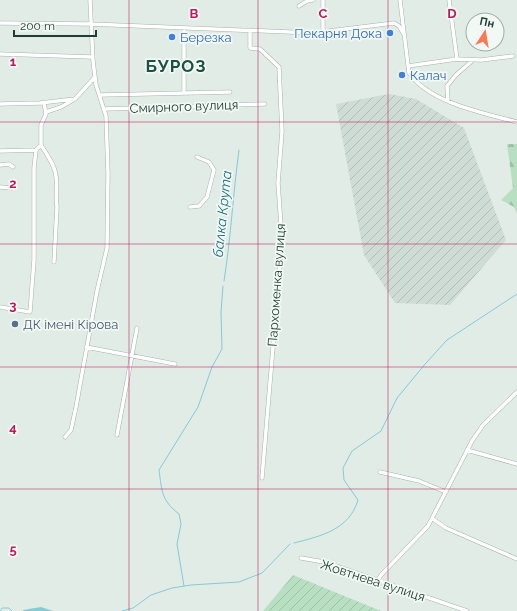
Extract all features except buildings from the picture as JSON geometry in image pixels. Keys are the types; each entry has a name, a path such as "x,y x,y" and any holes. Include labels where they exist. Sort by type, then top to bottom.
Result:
{"street":[{"path":"65,438 71,430 106,248 108,173 106,116 95,77 92,57 90,0"},
{"path":"299,6 313,0"},
{"path":"322,0 323,32"},
{"path":"400,0 409,73 415,81 448,101 475,111 517,122"},
{"path":"450,0 457,59"},
{"path":"0,23 90,24 312,33 394,23 399,26 403,33"},
{"path":"184,28 184,93"},
{"name":"Пархоменка вулиця","path":"250,30 250,48 260,50 278,67 282,132 278,183 282,240 262,478"},
{"path":"0,54 92,57"},
{"path":"408,66 457,59 473,60 513,56"},
{"path":"448,101 447,86 456,74 473,60"},
{"path":"46,112 61,107 75,99 95,77"},
{"path":"100,95 230,92"},
{"path":"0,104 44,103 75,99"},
{"path":"44,103 46,112 41,125 41,145 53,165 56,177 55,199 57,207 54,262"},
{"name":"Смирного вулиця","path":"104,109 265,104"},
{"path":"0,307 30,312 34,260 34,168 36,150 41,145"},
{"path":"0,151 36,150"},
{"path":"190,207 200,206 207,197 214,170 209,162 197,157"},
{"path":"0,165 9,164 13,167"},
{"path":"0,187 12,188"},
{"path":"117,435 138,328"},
{"path":"86,347 175,364"},
{"path":"377,582 380,575 407,549 433,519 467,450 483,425 517,392"},
{"path":"467,450 517,464"},
{"path":"380,472 419,481 446,492"},
{"path":"433,519 446,528 517,559"},
{"name":"Жовтнева вулиця","path":"301,558 324,562 377,582 467,611"}],"shaded area":[{"path":"389,94 416,99 464,128 506,240 450,305 395,303 364,255 336,104"}],"green space":[{"path":"507,144 517,144 517,214 514,207 501,200 513,188"},
{"path":"293,575 381,611 263,611"}],"water":[{"path":"41,607 53,611 23,611 23,610"}],"waterway":[{"name":"балка Крута","path":"224,281 239,150"},
{"name":"балка Крута","path":"184,586 177,544 181,524 179,514 173,509 163,495 159,470 198,407 212,367 222,349 221,312 223,286"},
{"path":"294,543 314,538 333,530 348,518 354,510 358,500 344,480 343,468 352,451 381,431 397,398 447,340 517,294"},
{"path":"122,611 133,608 151,595 172,588 191,585 239,582 262,573 290,544"},
{"path":"0,611 2,608 9,608 12,611"}],"place":[{"name":"Пекарня Дока","path":"390,33"},
{"name":"Березка","path":"172,37"},
{"name":"Калач","path":"402,75"},
{"name":"ДК імені Кірова","path":"15,324"}],"district":[{"name":"БУРОЗ","path":"176,66"}]}
